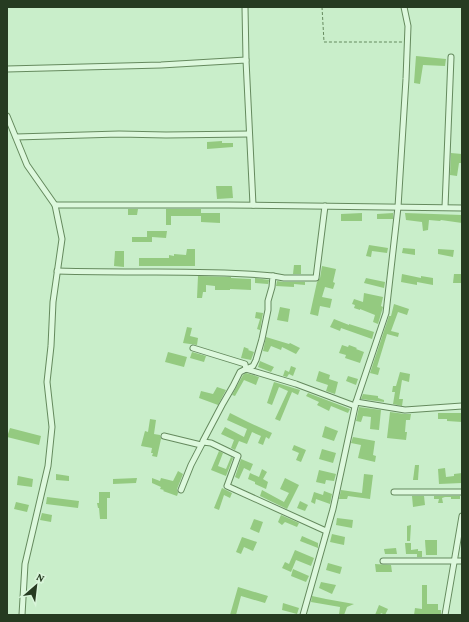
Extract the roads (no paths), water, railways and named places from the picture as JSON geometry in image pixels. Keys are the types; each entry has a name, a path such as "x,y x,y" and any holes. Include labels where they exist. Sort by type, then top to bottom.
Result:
{"street":[{"path":"245,7 253,205"},
{"path":"303,615 333,509 355,404 386,313 398,207 406,79 408,26 404,7"},
{"path":"445,208 451,57"},
{"path":"7,68 162,65 246,60"},
{"path":"7,116 26,165 55,205 62,240 53,302 52,346 47,382 52,427 48,466 25,564 22,615"},
{"path":"16,137 119,134 249,134"},
{"path":"55,205 253,205 462,208"},
{"path":"57,271 187,272 246,274 284,278 316,278 325,206"},
{"path":"181,490 202,443 240,372 253,366 256,360 268,310 268,301 273,276"},
{"path":"193,348 245,364 246,369"},
{"path":"246,369 355,404 405,410 462,406"},
{"path":"164,436 202,443 211,443 238,456 227,486 326,531"},
{"path":"394,492 462,492"},
{"path":"445,615 462,516"},
{"path":"384,561 462,561"}]}
